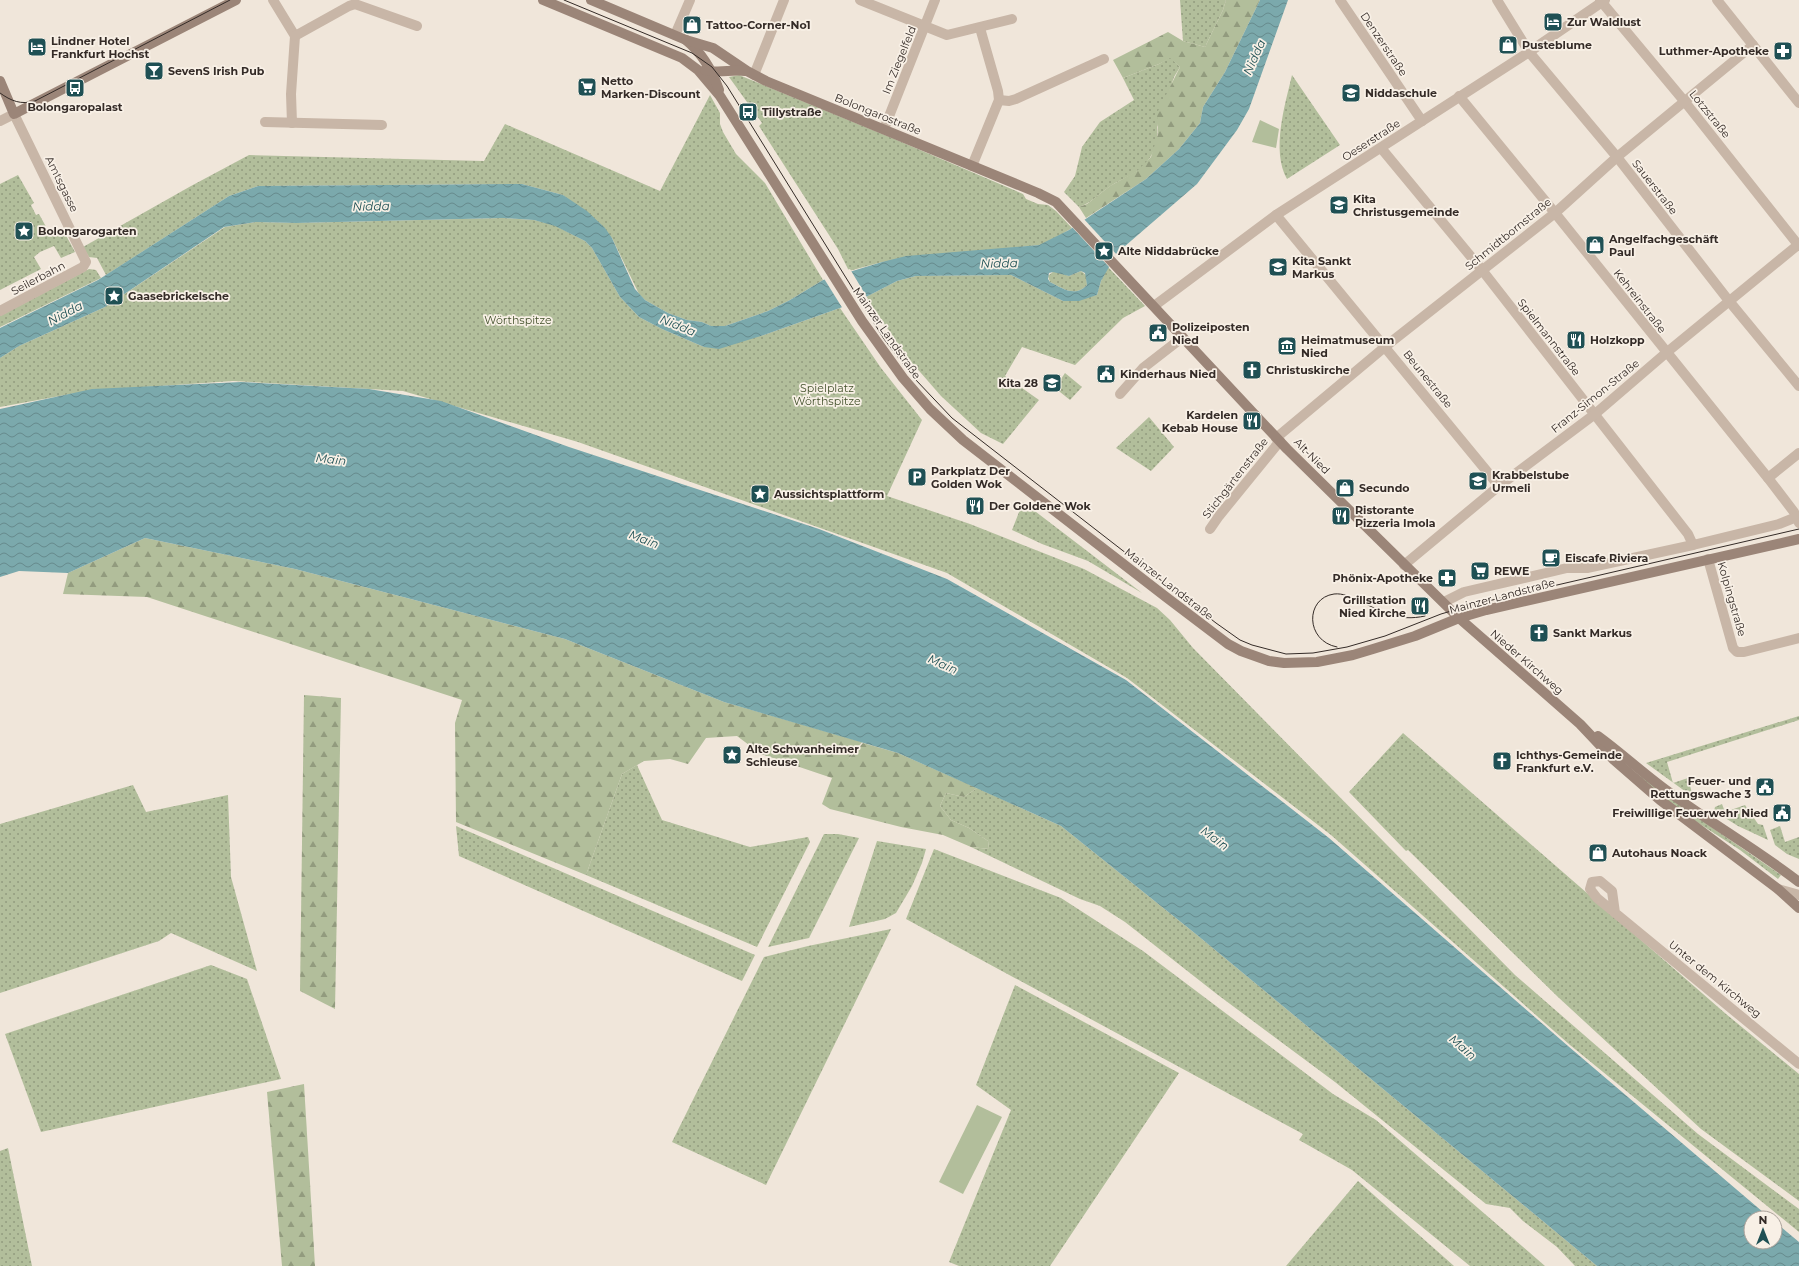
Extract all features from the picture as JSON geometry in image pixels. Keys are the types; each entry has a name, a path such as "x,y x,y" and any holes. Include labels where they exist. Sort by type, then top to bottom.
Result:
{"main road":[{"path":"0,81 14,114 236,0"},
{"path":"543,0 711,71 724,70 750,73"},
{"name":"Bolongarostraße","path":"591,0 686,40 713,48 750,73 1049,198 1062,208 1150,303"},
{"name":"Bolongarostraße","path":"686,40 697,51 711,71 720,96"},
{"path":"682,58 698,70 720,96"},
{"path":"724,70 729,65 729,59"},
{"name":"Mainzer Landstraße","path":"720,96 862,321 903,378 930,409 963,440 1212,632 1241,651 1269,661 1284,663 1330,660 1353,656 1403,640 1459,618 1799,539"},
{"name":"Alt-Nied","path":"1150,303 1278,440 1459,618"},
{"name":"Nieder Kirchweg","path":"1459,618 1580,724 1614,760 1660,800 1778,889 1799,908"},
{"name":"Nieder Kirchweg","path":"1580,724 1621,752 1672,795 1799,882"}],"street":[{"path":"273,0 295,36 291,94 292,123"},
{"path":"675,35 690,0"},
{"path":"750,73 784,0"},
{"path":"860,0 947,35 1012,19"},
{"name":"Im Ziegelfeld","path":"884,129 935,0"},
{"name":"Denzerstraße","path":"1340,0 1422,121"},
{"name":"Sauerstraße","path":"1497,0 1529,52 1617,157 1729,301 1799,386"},
{"path":"1717,0 1799,102"},
{"name":"Oeserstraße","path":"1150,303 1276,214 1529,52 1602,1"},
{"name":"Lotzstraße","path":"1602,1 1799,245"},
{"path":"295,36 355,4 417,26"},
{"path":"972,166 999,100 998,91 980,28"},
{"name":"Schmidtbornstraße","path":"1278,440 1386,346 1555,213 1617,157 1753,45"},
{"path":"999,100 1009,101 1016,99 1104,59"},
{"name":"Kehreinstraße","path":"1459,96 1768,478 1798,519"},
{"path":"0,121 14,114"},
{"name":"Amtsgasse","path":"14,114 86,259 86,264"},
{"path":"265,122 382,125"},
{"name":"Spielmannstraße","path":"1381,148 1482,270 1688,534 1693,545"},
{"name":"Beunestraße","path":"1276,214 1386,346 1499,486"},
{"name":"Franz-Simon-Straße","path":"1404,564 1499,486 1595,414 1666,353 1799,245"},
{"name":"Seilerbahn","path":"0,312 86,264"},
{"path":"1120,394 1143,368 1182,337"},
{"name":"Stichgärtenstraße","path":"1210,530 1219,516 1278,440"},
{"path":"1768,478 1799,453"},
{"name":"Mainzer Landstraße","path":"1444,602 1464,592 1488,586 1567,568 1587,568 1693,545 1798,519"},
{"name":"Kolpingstraße","path":"1708,560 1733,648 1737,652 1744,652 1799,638"},
{"path":"1778,889 1799,894"},
{"name":"Unter dem Kirchweg","path":"1615,913 1799,1064"}],"green space":[{"path":"1180,0 1226,0 1223,10 1205,47 1183,41"},
{"path":"1226,0 1260,0 1225,72 1203,107 1200,123 1179,149 1146,179 1086,218 1079,207 1087,204 1110,186 1137,171 1151,157 1158,134 1157,113 1180,67 1170,58 1159,64 1123,78 1113,60 1168,32 1183,41 1205,47 1223,10"},
{"path":"1170,57 1180,67 1174,77 1157,127 1157,140 1150,158 1146,164 1136,172 1112,185 1091,201 1079,207 1064,192 1075,176 1082,147 1100,122 1134,100 1123,78 1159,64"},
{"path":"739,75 1023,194 1026,199 1038,204 1048,205 1056,211 1072,228 1050,241 1039,245 882,262 849,271 838,249 759,126 762,123 729,77"},
{"path":"1292,75 1340,145 1287,179 1282,167 1280,141 1283,113"},
{"path":"710,95 720,113 720,124 723,132 736,154 765,183 823,280 790,300 768,311 725,326 711,326 702,322 687,320 668,313 645,300 639,294 612,238 563,195 522,184 258,186 229,196 106,275 97,258 89,257 83,247 249,155 484,161 505,124 660,191"},
{"path":"1260,120 1279,129 1276,148 1252,142"},
{"name":"Bolongarogarten","path":"18,175 34,203 31,205 36,215 39,214 50,234 62,228 75,252 61,258 54,246 40,252 34,257 41,269 0,290 0,184"},
{"name":"Wörthspitze","path":"503,218 534,220 554,225 585,241 592,248 620,297 639,317 662,329 704,347 764,335 840,308 881,368 922,420 887,496 970,524 1084,569 1157,608 1170,620 1193,648 1515,975 1698,1134 1799,1209 1799,1232 1783,1219 1783,1210 1772,1210 1570,1045 1331,835 1127,678 947,573 578,442 403,391 233,381 87,391 0,407 0,358 19,346 105,307 225,227 256,222 296,223"},
{"path":"1108,267 1145,306 1123,318 1075,365 1022,347 1005,376 1039,400 1003,444 981,433 941,396 907,357 866,297 897,281 916,276 1011,275 1063,301 1071,301 1097,295 1101,281"},
{"path":"89,269 96,270 101,278 0,327 0,316"},
{"path":"1054,271 1069,276 1081,271 1086,275 1087,285 1078,291 1068,291 1050,282 1048,276"},
{"path":"1065,373 1082,387 1070,400 1055,388"},
{"path":"1149,417 1174,447 1151,471 1116,448"},
{"path":"1023,502 1142,593 1088,561 1042,544 1012,530"},
{"path":"145,538 295,569 565,639 724,702 862,742 848,760 863,743 898,753 977,788 964,797 946,793 940,806 951,820 969,828 988,841 989,849 971,847 943,835 901,827 830,809 822,804 832,778 761,754 737,736 706,738 688,764 670,759 644,761 622,774 586,875 456,822 455,723 462,700 147,597 63,594 68,573"},
{"path":"304,695 341,698 335,1009 300,991"},
{"path":"1799,716 1799,720 1667,762 1673,782 1646,763"},
{"path":"1403,733 1726,1014 1799,1074 1799,1201 1701,1129 1558,997 1408,850 1406,851 1349,792"},
{"path":"637,765 662,820 750,847 808,837 810,842 757,947 586,875 622,774"},
{"path":"1638,774 1672,800 1781,875 1778,879 1740,850 1669,804 1637,775"},
{"path":"1688,778 1693,797 1673,783"},
{"path":"133,785 146,812 228,795 231,877 257,971 171,933 159,941 0,993 0,824"},
{"path":"977,788 1061,826 1197,935 1597,1266 1575,1266 1557,1247 1523,1221 1510,1208 1486,1204 1335,1082 1218,995 1125,922 1100,906 1080,899 971,847 989,849 988,841 969,828 951,820 940,806 946,793 964,797"},
{"path":"1722,804 1725,812 1745,805 1758,824 1763,825 1768,840 1738,826 1714,811 1715,807"},
{"path":"456,826 755,955 742,981 459,856"},
{"path":"1780,826 1785,842 1799,837 1799,859 1787,854 1775,845 1770,830"},
{"path":"824,834 838,834 859,838 809,938 768,947"},
{"path":"877,841 926,849 922,863 912,886 896,913 885,919 849,927"},
{"path":"934,849 1061,898 1143,951 1333,1094 1376,1120 1545,1266 1470,1266 1352,1170 1299,1140 1303,1134 906,919"},
{"path":"891,929 766,1185 672,1142 764,957 808,946"},
{"path":"211,965 247,979 281,1079 41,1132 5,1034"},
{"path":"1015,985 1179,1073 1050,1266 959,1266 949,1262 1011,1110 976,1085"},
{"path":"304,1084 315,1266 282,1266 267,1092"},
{"path":"977,1105 1002,1117 963,1194 939,1182"},
{"path":"8,1148 32,1266 0,1266 0,1151"},
{"path":"1358,1181 1454,1266 1286,1266"}],"water":[{"name":"Nidda","path":"1260,0 1288,0 1249,109 1237,130 1197,184 1117,253 1101,281 1097,295 1079,301 1063,301 1011,275 916,276 897,281 840,308 719,349 704,347 662,329 639,317 620,297 592,248 585,241 555,226 534,220 503,218 296,223 256,222 224,227 105,307 19,346 0,358 0,328 98,280 229,196 258,186 522,184 563,195 587,211 605,228 612,238 635,289 645,300 668,313 687,320 702,322 711,326 725,326 768,311 790,300 823,280 882,262 906,256 1039,245 1069,230 1146,179 1179,149 1200,123 1203,107 1225,72","holes":["1081,271 1085,273 1087,285 1078,291 1068,291 1050,282 1048,279 1049,273 1053,272 1069,276"]},
{"name":"Main","path":"241,382 369,389 441,401 569,447 819,529 947,579 1126,680 1329,838 1568,1046 1761,1210 1743,1210 1743,1250 1783,1250 1783,1229 1799,1242 1799,1266 1597,1266 1197,935 1061,826 898,753 724,702 565,639 295,569 145,538 68,573 19,571 0,577 0,409 92,389"}],"pier":[{"path":"1083,218 1118,256 1110,268 1071,226"},
{"path":"850,269 868,299 843,309 823,277"}],"tram line":[{"path":"0,93 16,102 25,103 35,101 230,0"},
{"path":"564,0 692,53 712,67 727,86 884,339 915,379 952,418 1240,640 1252,645 1286,654 1313,653 1347,647 1385,636 1441,614 1475,604 1799,529"},
{"path":"1337,647 1326,643 1319,637 1314,629 1314,611 1318,603 1324,597 1340,594 1398,617 1415,618 1425,616"}],"place":[{"name":"Zur Waldlust","path":"1553,22"},
{"name":"Tattoo-Corner-No1","path":"692,25"},
{"name":"Pusteblume","path":"1508,45"},
{"name":"Lindner Hotel Frankfurt Hochst","path":"37,47"},
{"name":"Luthmer-Apotheke","path":"1783,51"},
{"name":"SevenS Irish Pub","path":"154,71"},
{"name":"Netto Marken-Discount","path":"587,87"},
{"name":"Bolongaropalast","path":"75,88"},
{"name":"Niddaschule","path":"1351,93"},
{"name":"Tillystraße","path":"748,112"},
{"name":"Kita Christusgemeinde","path":"1339,205"},
{"name":"Bolongarogarten","path":"24,231"},
{"name":"Angelfachgeschäft Paul","path":"1595,245"},
{"name":"Alte Niddabrücke","path":"1104,251"},
{"name":"Kita Sankt Markus","path":"1278,267"},
{"name":"Gaasebrickelsche","path":"114,296"},
{"name":"Polizeiposten Nied","path":"1158,333"},
{"name":"Holzkopp","path":"1576,340"},
{"name":"Heimatmuseum Nied","path":"1287,346"},
{"name":"Christuskirche","path":"1252,370"},
{"name":"Kinderhaus Nied","path":"1106,374"},
{"name":"Kita 28","path":"1052,383"},
{"name":"Kardelen Kebab House","path":"1252,421"},
{"name":"Parkplatz Der Golden Wok","path":"917,477"},
{"name":"Krabbelstube Urmeli","path":"1478,481"},
{"name":"Secundo","path":"1345,488"},
{"name":"Aussichtsplattform","path":"760,494"},
{"name":"Der Goldene Wok","path":"975,506"},
{"name":"Ristorante Pizzeria Imola","path":"1341,516"},
{"name":"Eiscafe Riviera","path":"1551,558"},
{"name":"REWE","path":"1480,571"},
{"name":"Phönix-Apotheke","path":"1447,578"},
{"name":"Grillstation Nied Kirche","path":"1420,606"},
{"name":"Sankt Markus","path":"1539,633"},
{"name":"Alte Schwanheimer Schleuse","path":"732,755"},
{"name":"Ichthys-Gemeinde Frankfurt e.V.","path":"1502,761"},
{"name":"Feuer- und Rettungswache 3","path":"1765,787"},
{"name":"Freiwillige Feuerwehr Nied","path":"1782,813"},
{"name":"Autohaus Noack","path":"1598,853"}],"park label":[{"name":"Spielplatz Wörthspitze","path":"827,394"}]}
